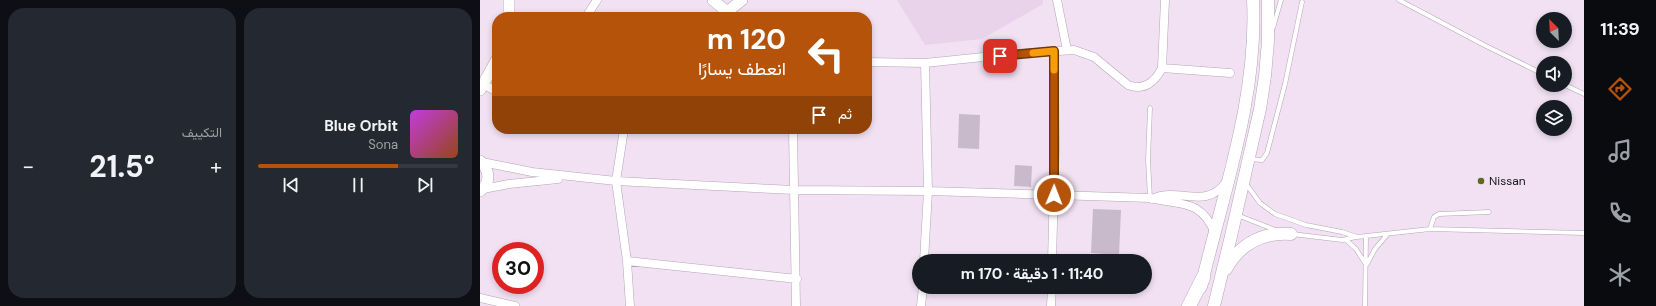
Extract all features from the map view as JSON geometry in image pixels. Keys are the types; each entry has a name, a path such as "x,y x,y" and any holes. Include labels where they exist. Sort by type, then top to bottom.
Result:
{"highway":[{"path":"1189,306 1203,278"}],"main road":[{"path":"1197,306 1245,108 1253,46 1253,0"},
{"path":"1214,306 1249,159 1264,82 1268,41 1268,0"},
{"path":"1221,210 1236,214"},
{"path":"1219,280 1235,255 1252,241 1269,235 1291,234"}],"street":[{"path":"509,0 509,12"},
{"path":"589,12 597,0"},
{"path":"713,0 729,12"},
{"path":"733,12 742,0"},
{"path":"1057,0 1066,50"},
{"path":"872,62 925,63 1066,50 1081,51 1094,57 1122,81 1134,87 1147,85 1158,76 1162,68 1165,0"},
{"path":"1052,254 1054,195 1054,51"},
{"path":"924,254 928,191 925,63"},
{"path":"492,67 481,85 492,90"},
{"path":"1162,68 1230,73"},
{"path":"623,134 616,180 630,306"},
{"path":"793,134 796,306"},
{"path":"481,162 526,171 580,177 794,190 928,191 1151,198 1165,195 1197,198 1207,196 1219,190 1228,179"},
{"path":"481,162 488,172 487,184 481,192"},
{"path":"481,192 509,184 580,177"},
{"path":"1151,198 1158,201 1181,203 1196,208 1208,219 1215,233"},
{"path":"626,261 796,280"},
{"path":"921,306 922,294"},
{"path":"1051,306 1052,294"},
{"path":"480,298 515,306"}],"lane":[{"path":"1268,41 1281,0"},
{"path":"1399,0 1536,71"},
{"path":"1249,159 1262,160 1267,153 1285,84 1302,2"},
{"path":"1572,88 1584,94"},
{"path":"1150,108 1148,160 1151,198"},
{"path":"1244,179 1260,203 1275,214 1306,225 1342,232 1357,237"},
{"path":"1430,229 1434,217 1439,214 1489,212"},
{"path":"1236,214 1270,228 1291,234 1322,239 1346,240 1357,237 1430,229 1584,233"},
{"path":"1366,267 1374,249 1387,234"},
{"path":"1365,306 1366,237"},
{"path":"1346,240 1356,249 1366,267"}],"shaded area":[{"path":"897,0 1043,0 1043,4 982,39 925,45"}],"building":[{"path":"959,114 980,115 979,149 958,148"},
{"path":"1015,165 1032,166 1031,187 1014,186"},
{"path":"1093,209 1121,210 1119,254 1091,253"}],"slow traffic":[{"path":"1033,53 1054,51 1054,70"}],"place":[{"name":"Nissan","path":"1481,181"}],"route":[{"path":"1000,56 1054,51 1054,195"}]}
